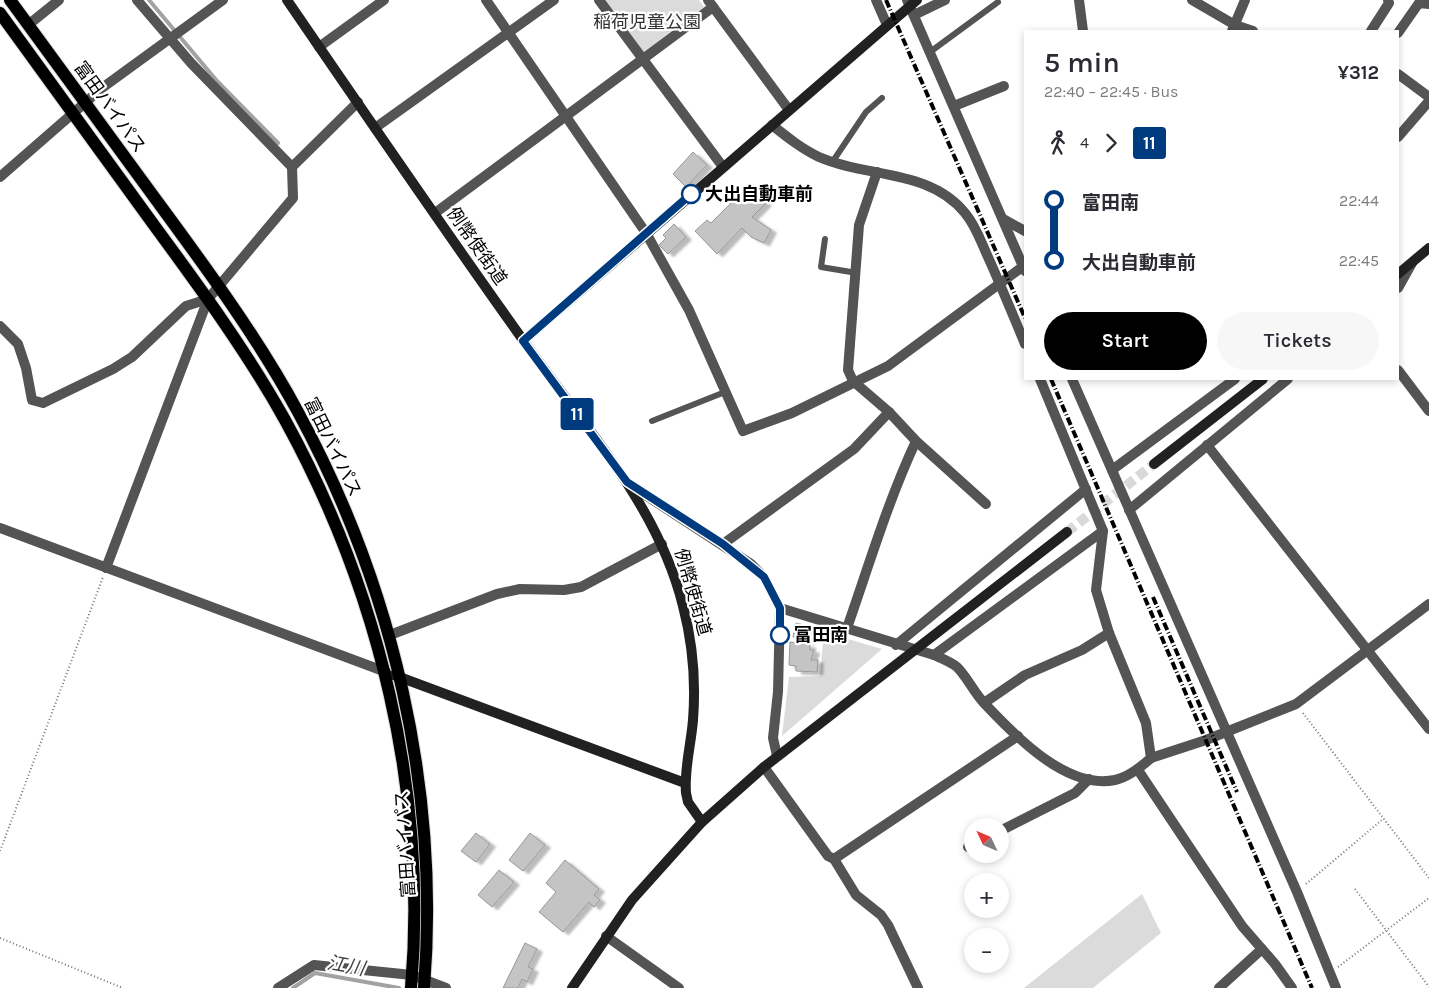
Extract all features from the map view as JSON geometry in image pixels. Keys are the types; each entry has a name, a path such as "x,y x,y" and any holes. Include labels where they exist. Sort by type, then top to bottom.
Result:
{"main road":[{"name":"富田バイパス","path":"10,0 219,286 268,361 318,450 366,561 390,635 400,677 410,727 422,819 427,874 427,930 418,983"},
{"name":"富田バイパス","path":"0,13 208,299 285,420 327,504 352,567 386,672 409,812 415,871 418,983"}],"street":[{"path":"28,25 59,0"},
{"path":"106,568 208,299 293,198 292,167 191,63 137,0"},
{"path":"0,177 102,88 222,0"},
{"name":"例幣使街道","path":"287,0 523,341 627,482 662,544 683,604 694,661 693,721 685,783 688,802 702,822"},
{"path":"319,47 384,0"},
{"path":"486,0 646,233 689,310 743,431 792,414 853,381 888,366 999,283 1024,267 930,52 912,5"},
{"path":"375,128 552,0"},
{"path":"599,0 723,167"},
{"path":"876,0 887,25"},
{"path":"523,341 887,25 912,5 945,0"},
{"path":"1079,0 1084,30"},
{"path":"1192,0 1207,4 1233,28 1246,30"},
{"path":"1233,28 1245,0"},
{"path":"1373,30 1388,0"},
{"path":"1399,32 1419,2 1429,4"},
{"path":"435,213 642,59 710,4 789,110"},
{"path":"1399,75 1429,99 1399,136"},
{"path":"954,106 1004,86"},
{"path":"292,167 358,102"},
{"path":"772,125 802,147 833,161 908,179 948,196 974,224 1024,342"},
{"path":"877,172 859,225 848,370 853,381 889,412 916,441 986,504"},
{"path":"1003,219 1024,230"},
{"path":"1399,273 1429,248"},
{"path":"1399,266 1414,260"},
{"path":"1399,286 1414,260"},
{"path":"0,326 18,344 26,368 32,400 43,403 120,365 132,357 186,306 208,299"},
{"path":"1399,371 1429,411"},
{"path":"1040,380 1103,531 1096,590 1110,632 1146,723 1151,758"},
{"path":"1072,380 1297,892 1336,988"},
{"path":"1112,470 1234,380"},
{"path":"1154,464 1262,380"},
{"path":"1129,510 1287,380"},
{"path":"723,544 854,448 889,412"},
{"path":"847,628 889,505 896,493 898,480 916,441"},
{"path":"1207,445 1429,729"},
{"path":"627,482 723,544 764,577 780,608 778,692 773,738 777,756"},
{"path":"896,645 1086,489"},
{"path":"0,528 685,783"},
{"path":"934,655 984,616 1103,531"},
{"path":"572,988 606,936 648,881 702,822 777,756 1067,532"},
{"path":"390,635 497,594 520,589 564,590 581,586 662,544"},
{"path":"780,608 896,645 934,655 956,666 984,703 1046,761 1089,780 1099,782 1117,780 1138,770 1151,758 1226,732 1296,704 1429,604"},
{"path":"984,703 1025,675 1082,650 1110,632"},
{"path":"834,858 1018,736"},
{"path":"764,767 828,856 834,858 856,894 881,915 888,925 918,988"},
{"path":"1138,770 1242,926 1292,988"},
{"path":"1009,826 1075,793 1089,780"},
{"path":"606,936 679,988"},
{"path":"1219,988 1262,949"},
{"path":"278,988 314,965 446,988"}],"lane":[{"path":"930,52 998,2"},
{"path":"833,161 866,112 882,98"},
{"path":"825,239 821,267 856,273"},
{"path":"652,422 725,392"}],"path":[{"path":"0,851 106,568"},
{"path":"1296,704 1429,878"},
{"path":"1297,892 1384,819"},
{"path":"1355,889 1429,987"},
{"path":"1330,973 1429,898"},
{"path":"0,938 123,988"}],"green space":[{"name":"稲荷児童公園","path":"603,0 699,0 704,7 642,53"},
{"path":"824,632 882,649 782,736 789,677 820,676"},
{"path":"1142,894 1161,933 1093,988 1024,988"}],"building":[{"path":"693,152 707,165 686,187 673,174"},
{"path":"748,186 766,203 752,217 771,230 764,243 751,237 742,228 717,254 695,231 707,220 711,223"},
{"path":"674,224 686,237 668,254 659,245 666,238 663,235"},
{"path":"796,623 813,627 812,629 816,630 814,639 810,638 809,641 793,637"},
{"path":"790,642 810,645 810,650 814,650 811,660 818,660 817,672 796,671 796,666 789,665"},
{"path":"476,833 490,844 476,862 461,851"},
{"path":"530,833 545,845 523,871 509,860"},
{"path":"565,860 599,889 594,895 600,900 594,907 589,902 563,932 539,912 556,892 546,883"},
{"path":"499,870 514,882 492,907 478,895"},
{"path":"525,943 537,949 528,967 533,969 527,982 522,979 518,988 503,988"}],"waterway":[{"path":"149,0 217,81 278,143"},
{"name":"江川","path":"293,988 315,973 399,988"}],"tunnel":[{"path":"1067,532 1154,464"}],"railway":[{"path":"886,0 1024,316"},
{"path":"1051,380 1312,988"},
{"path":"1153,597 1237,792"}],"bus line":[{"name":"11","path":"691,194 523,341 627,482 723,544 751,564 764,577 780,608 780,635"}],"place":[{"name":"大出自動車前","path":"691,194"},
{"name":"富田南","path":"780,635"}]}
